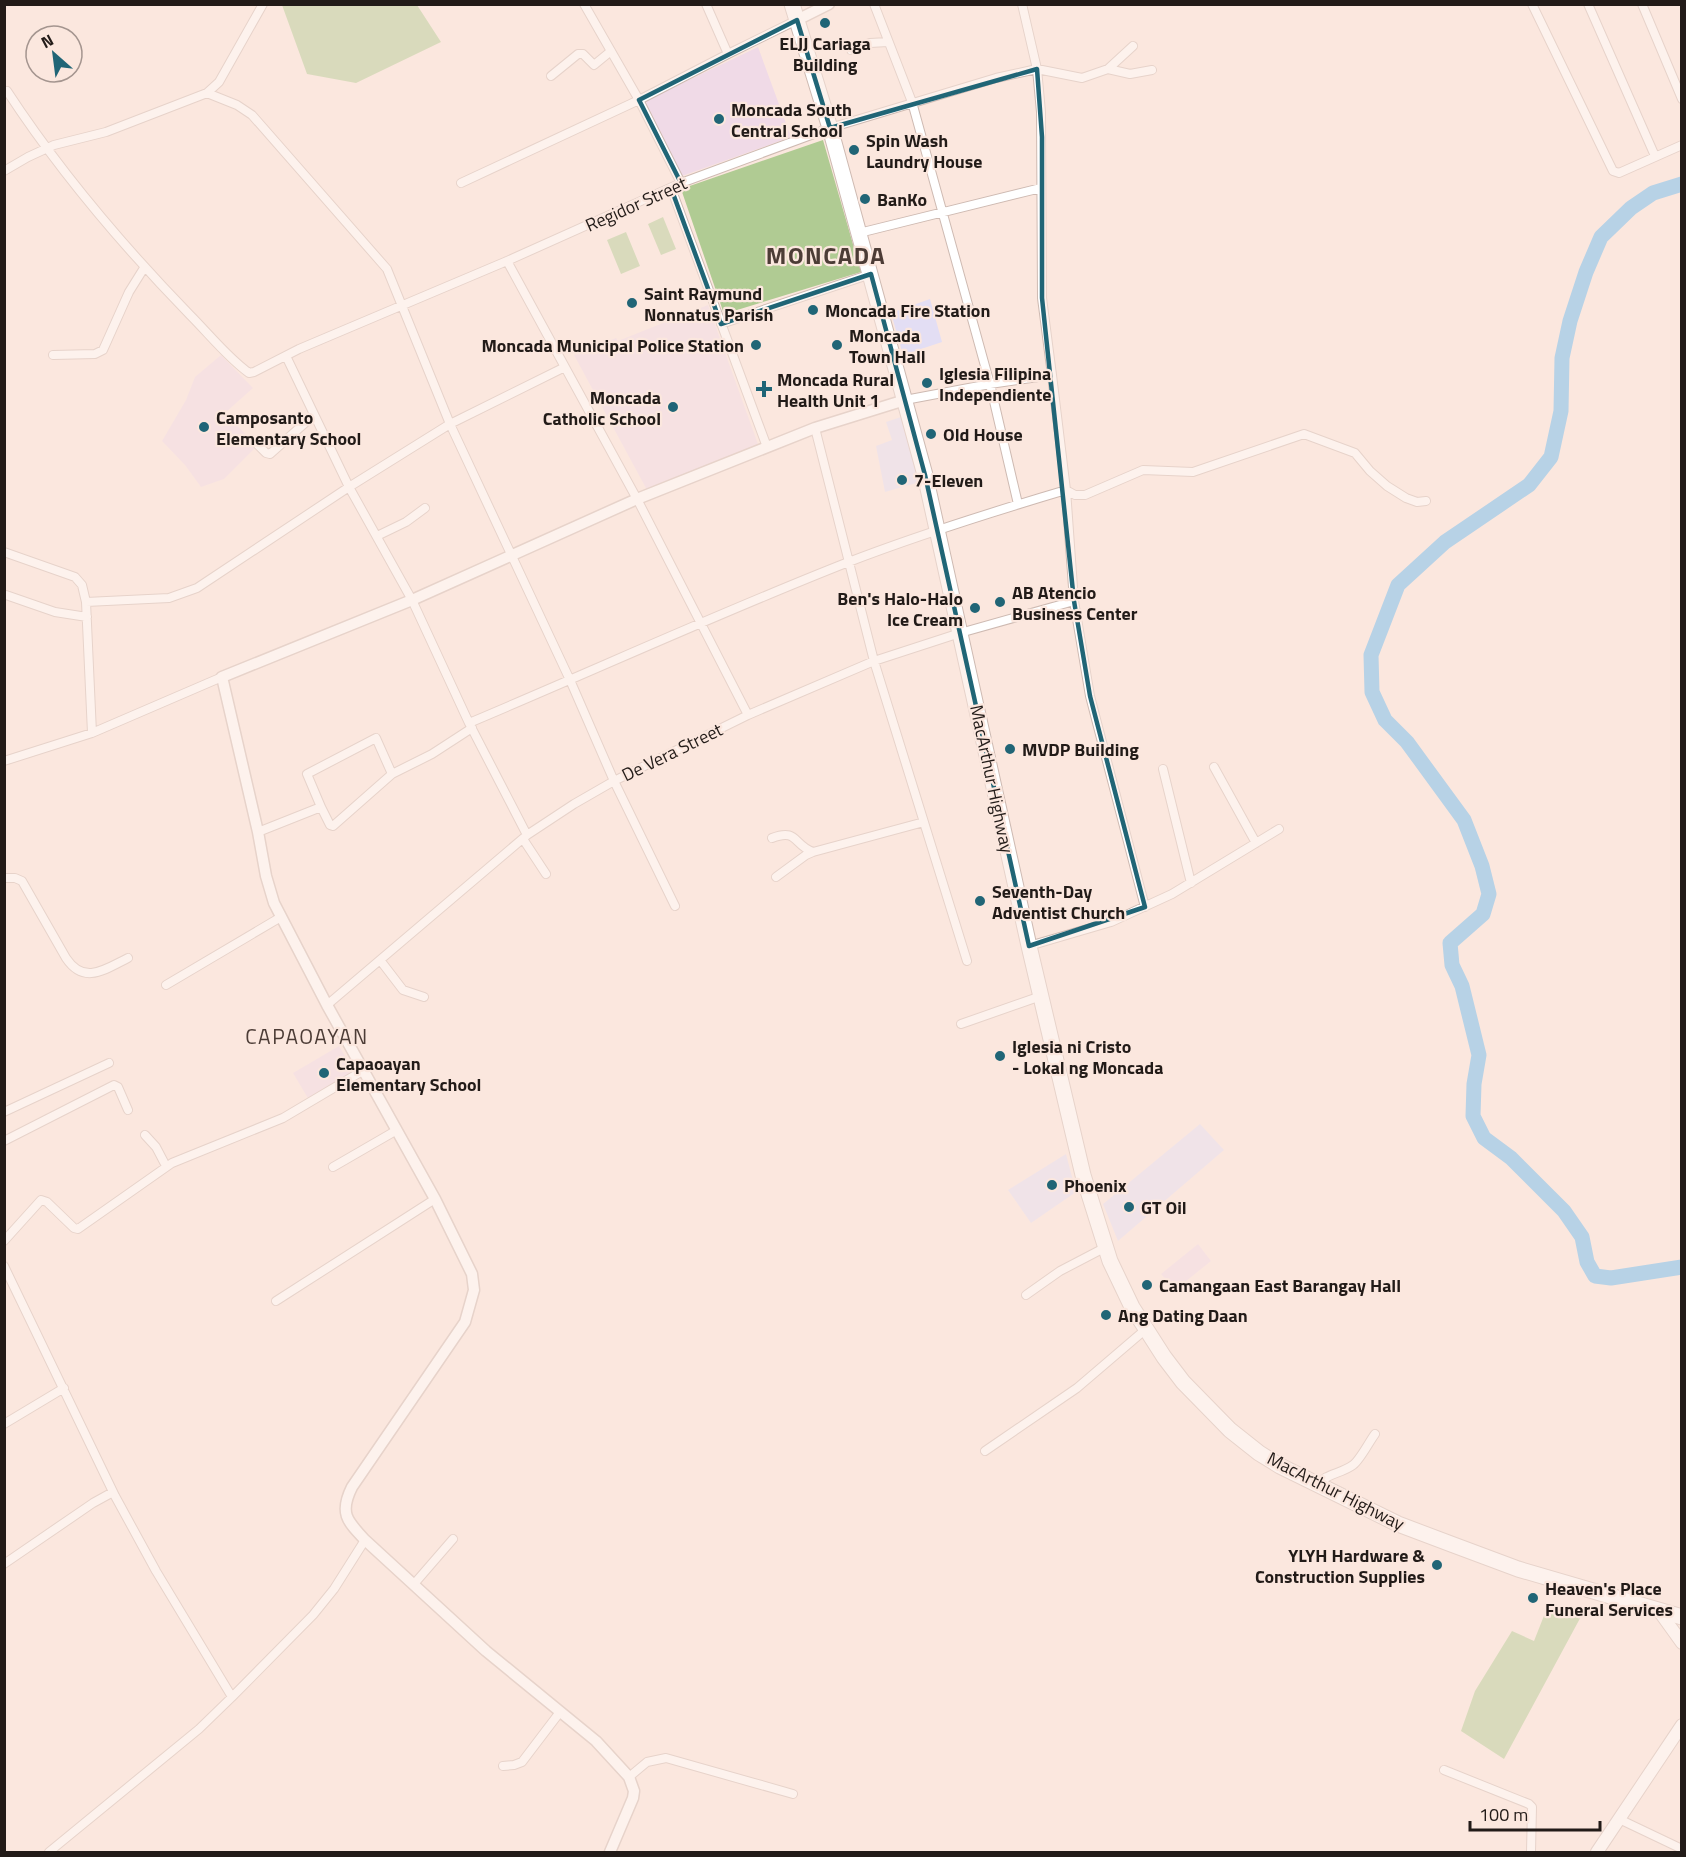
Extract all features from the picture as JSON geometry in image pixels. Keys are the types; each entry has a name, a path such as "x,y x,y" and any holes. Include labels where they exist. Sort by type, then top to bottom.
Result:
{"highway":[{"name":"MacArthur Highway","path":"792,4 830,128 905,400 937,531 1029,946 1083,1175 1106,1248 1123,1289 1146,1329 1183,1382 1223,1424 1259,1453 1316,1485 1398,1524 1518,1569 1682,1617"}],"main road":[{"path":"1659,1611 1682,1643"},
{"path":"1597,1852 1682,1725"}],"street":[{"path":"4,171 54,145 106,132 207,93 219,82 263,4"},
{"path":"584,4 639,99 681,183"},
{"path":"706,4 728,54"},
{"path":"461,183 639,99 829,4"},
{"path":"874,4 912,102 944,213 990,384 1018,504"},
{"path":"1022,4 1037,69 1042,136 1041,298 1066,490 1074,601 1090,696 1144,907"},
{"path":"1532,4 1613,171 1619,173 1682,145"},
{"path":"1588,4 1655,156"},
{"path":"1642,4 1682,99"},
{"path":"851,50 870,43 888,42"},
{"path":"1037,69 1082,78 1108,69 1133,46"},
{"path":"550,76 578,54 583,54 594,65 611,51"},
{"name":"Regidor Street","path":"144,268 249,373 254,372 681,183 830,128 996,78 1037,69"},
{"path":"1108,69 1130,75 1152,70"},
{"path":"7,91 46,149 144,268 129,292 103,350 95,354 53,355"},
{"path":"207,93 245,109 262,125 328,204 387,269 450,424 513,555 614,781 675,906"},
{"path":"671,188 767,447"},
{"path":"859,233 1041,188"},
{"path":"507,261 637,499 748,715"},
{"path":"721,324 871,274"},
{"path":"286,356 349,487 412,600 525,837 546,874"},
{"path":"86,602 169,597 197,588 349,487 450,424 565,367"},
{"path":"4,761 92,733 412,600 637,499 815,428 905,400 1052,375"},
{"path":"255,442 270,454 314,415"},
{"path":"815,428 874,661 967,961"},
{"path":"392,774 378,740 373,738 307,774 330,825 333,826 392,774 432,754 471,726 570,680 700,622 848,563 937,531 1066,490 1075,495 1085,495 1143,471 1193,472 1304,434 1355,453 1387,486 1406,498 1417,502 1426,501"},
{"path":"377,536 406,522 425,508"},
{"path":"4,552 75,577 82,585 86,602 92,733"},
{"path":"6,595 55,612 87,617"},
{"name":"De Vera Street","path":"327,1005 525,837 574,804 614,781 748,715 874,661 960,633 1074,601"},
{"path":"222,678 266,876 281,917 327,1005 435,1199 473,1279 471,1304 465,1322 352,1487 347,1497 345,1513 365,1540 486,1651 596,1741 629,1777 634,1791 633,1798 610,1852"},
{"path":"1214,767 1256,843"},
{"path":"1163,769 1191,883"},
{"path":"258,832 321,807"},
{"path":"776,877 813,852 924,822"},
{"path":"1029,946 1111,922 1144,907 1191,883 1279,829"},
{"path":"772,838 781,834 793,836 806,850 813,852"},
{"path":"4,878 15,878 21,881 71,966 80,972 99,972 128,958"},
{"path":"166,985 281,917"},
{"path":"380,960 403,990 424,997"},
{"path":"961,1024 1041,996"},
{"path":"4,1112 109,1063"},
{"path":"4,1241 41,1200 47,1202 74,1228 78,1229 119,1202 166,1166 283,1118 364,1070"},
{"path":"4,1141 114,1085 118,1087 128,1110"},
{"path":"333,1167 397,1130"},
{"path":"145,1135 156,1147 166,1166"},
{"path":"276,1301 435,1199"},
{"path":"1026,1295 1060,1271 1106,1248"},
{"path":"4,1266 113,1492 156,1571 232,1697"},
{"path":"985,1450 1077,1388 1146,1329"},
{"path":"4,1424 64,1388"},
{"path":"1316,1485 1328,1474 1345,1470 1356,1463 1375,1434"},
{"path":"4,1564 93,1503 113,1492"},
{"path":"414,1584 453,1539"},
{"path":"50,1852 199,1729 232,1697 313,1615 334,1588 365,1540"},
{"path":"503,1766 514,1766 522,1762 560,1712"},
{"path":"629,1777 648,1762 666,1758 793,1794"},
{"path":"1444,1770 1529,1804 1532,1807 1531,1852"},
{"path":"1619,1819 1682,1849"}],"highlighted area":[{"path":"797,20 830,128 1037,69 1042,137 1042,298 1074,601 1090,696 1145,907 1029,946 925,475 871,274 721,324 671,188 681,183 639,100"}],"shaded area":[{"name":"Moncada South Central School","path":"758,47 791,137 682,176 645,101"},
{"path":"930,299 942,342 903,355 891,313"},
{"name":"Moncada Catholic School","path":"708,305 759,447 647,490 574,355 616,338 618,341"},
{"name":"Camposanto Elementary School","path":"221,355 253,388 225,413 257,446 224,479 201,487 185,465 162,441 186,400 195,377"},
{"path":"901,417 920,482 885,492 876,446 892,440 886,422"},
{"name":"Capaoayan Elementary School","path":"339,1046 355,1073 309,1100 293,1073"},
{"path":"1200,1124 1224,1150 1118,1241 1103,1204"},
{"path":"1066,1154 1076,1192 1031,1223 1008,1190"},
{"path":"1198,1244 1211,1261 1175,1290 1161,1274"}],"green space":[{"path":"282,5 417,5 441,42 356,83 307,74"},
{"path":"823,140 861,272 724,314 681,189"},
{"path":"663,217 676,249 661,255 648,224"},
{"path":"626,232 640,266 621,274 607,240"},
{"path":"1549,1603 1584,1611 1504,1759 1461,1731 1475,1691 1512,1631 1534,1641"}],"waterway":[{"path":"1682,184 1653,193 1631,208 1601,237 1586,272 1570,321 1562,358 1561,411 1551,457 1529,485 1445,542 1398,585 1371,655 1372,692 1385,720 1407,742 1464,820 1482,866 1489,894 1483,914 1450,943 1452,965 1462,986 1479,1055 1474,1084 1473,1116 1484,1138 1511,1158 1564,1211 1582,1237 1587,1262 1595,1276 1611,1278 1682,1267"}],"place":[{"name":"ELJJ Cariaga Building","path":"825,23"},
{"name":"Moncada South Central School","path":"719,119"},
{"name":"Spin Wash Laundry House","path":"854,150"},
{"name":"BanKo","path":"865,199"},
{"name":"Saint Raymund Nonnatus Parish","path":"632,303"},
{"name":"Moncada Fire Station","path":"813,310"},
{"name":"Moncada Municipal Police Station","path":"756,345"},
{"name":"Moncada Town Hall","path":"837,345"},
{"name":"Iglesia Filipina Independiente","path":"927,383"},
{"name":"Moncada Rural Health Unit 1","path":"764,389"},
{"name":"Moncada Catholic School","path":"673,407"},
{"name":"Camposanto Elementary School","path":"204,427"},
{"name":"Old House","path":"931,434"},
{"name":"7-Eleven","path":"902,480"},
{"name":"AB Atencio Business Center","path":"1000,602"},
{"name":"Ben's Halo-Halo Ice Cream","path":"975,608"},
{"name":"MVDP Building","path":"1010,749"},
{"name":"Seventh-Day Adventist Church","path":"980,901"},
{"name":"Iglesia ni Cristo - Lokal ng Moncada","path":"1000,1056"},
{"name":"Capaoayan Elementary School","path":"324,1073"},
{"name":"Phoenix","path":"1052,1185"},
{"name":"GT Oil","path":"1129,1207"},
{"name":"Camangaan East Barangay Hall","path":"1147,1285"},
{"name":"Ang Dating Daan","path":"1106,1315"},
{"name":"YLYH Hardware & Construction Supplies","path":"1437,1565"},
{"name":"Heaven's Place Funeral Services","path":"1533,1598"}],"district":[{"name":"MONCADA","path":"826,255"},
{"name":"CAPAOAYAN","path":"307,1036"}]}
